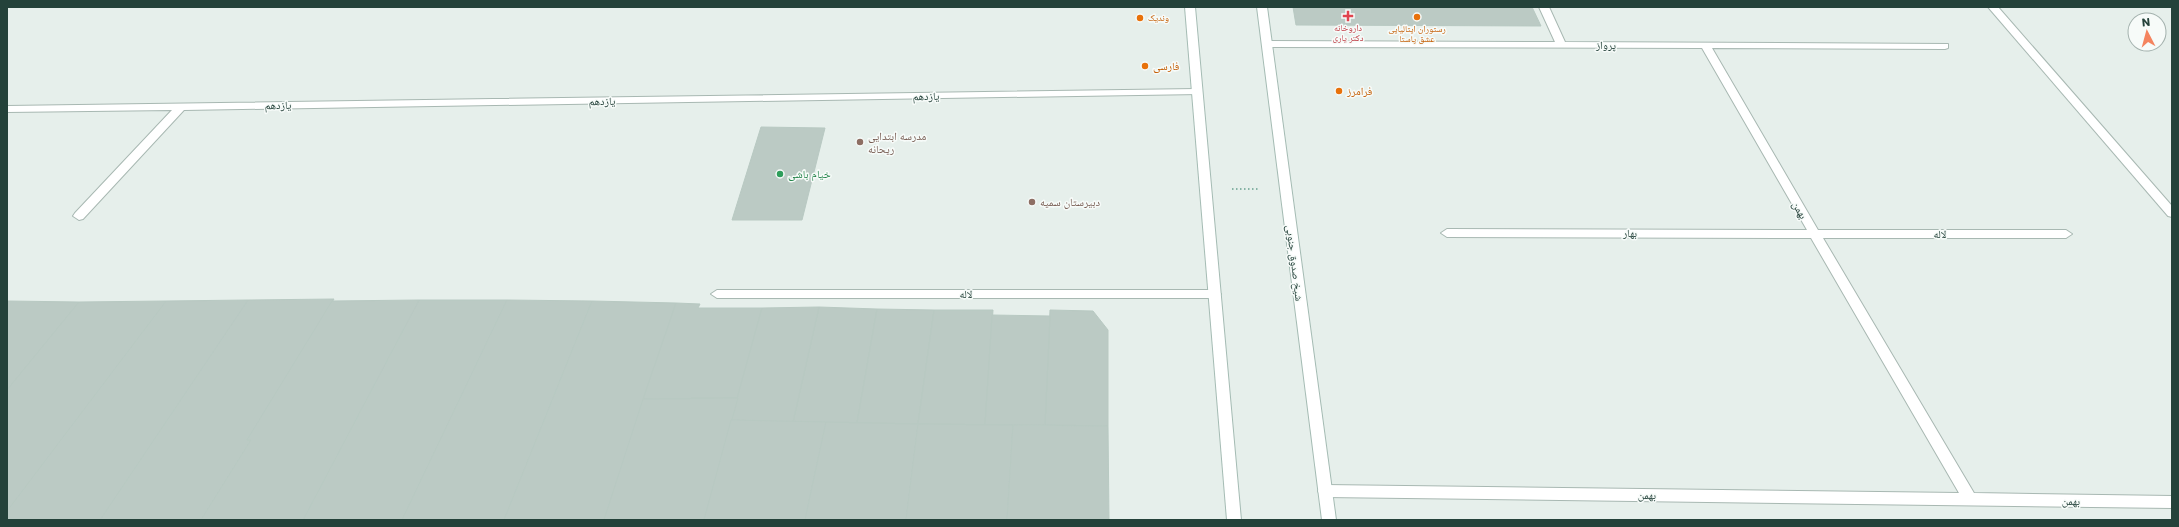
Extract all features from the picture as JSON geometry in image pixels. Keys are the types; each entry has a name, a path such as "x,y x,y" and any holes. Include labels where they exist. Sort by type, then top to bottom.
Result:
{"street":[{"path":"1190,7 1196,92 1234,520"},
{"name":"شیخ صدوق جنوبی","path":"1262,7 1329,520"},
{"path":"1544,7 1561,45"},
{"path":"1993,7 2172,214"},
{"name":"پرواز","path":"1267,44 1945,46"},
{"name":"بهمن","path":"1705,45 1970,500"},
{"name":"یازدهم","path":"7,109 1196,92"},
{"path":"79,216 181,107"},
{"name":"بهار","path":"1447,233 1814,234"},
{"name":"لاله","path":"1814,234 2066,234"},
{"name":"لاله","path":"717,294 1215,294"},
{"name":"بهمن","path":"1325,491 2172,502"}],"path":[{"path":"1205,189 1286,188"}],"building":[{"path":"1293,7 1532,7 1541,26 1296,25"},
{"name":"خیام باشی","path":"761,127 825,128 802,220 732,220"},
{"path":"334,299 247,440 251,440 201,520 100,520 248,300"},
{"path":"248,300 100,520 7,520 7,511 166,301"},
{"path":"419,300 507,300 402,520 303,520"},
{"path":"419,300 303,520 201,520 251,440 247,440 332,301"},
{"path":"507,300 592,301 504,520 402,520"},
{"path":"7,301 79,302 7,390"},
{"path":"166,301 7,511 7,390 79,302"},
{"path":"592,301 676,303 604,520 504,520"},
{"path":"676,303 700,304 698,308 762,308 738,398 643,399"},
{"path":"819,307 877,309 857,423 793,422"},
{"path":"819,307 793,422 731,420 762,308"},
{"path":"877,309 934,310 918,424 857,423"},
{"path":"934,310 993,310 985,425 918,424"},
{"path":"1050,310 1093,311 1108,330 1108,426 1045,425"},
{"path":"992,315 1050,316 1045,425 985,425"},
{"path":"738,398 704,520 604,520 643,399"},
{"path":"731,420 826,422 805,520 704,520"},
{"path":"826,422 918,424 906,520 805,520"},
{"path":"918,424 1013,425 1007,520 906,520"},
{"path":"1013,425 1108,426 1109,520 1007,520"}],"place":[{"name":"داروخانه دکتر یاری","path":"1348,16"},
{"name":"رستوران ایتالیایی عشق پاستا","path":"1417,17"},
{"name":"وندیک","path":"1140,18"},
{"name":"فارسی","path":"1145,66"},
{"name":"فرامرز","path":"1339,91"},
{"name":"مدرسه ابتدایی ریحانه","path":"860,142"},
{"name":"خیام باشی","path":"780,174"},
{"name":"دبیرستان سمیه","path":"1032,202"}]}
